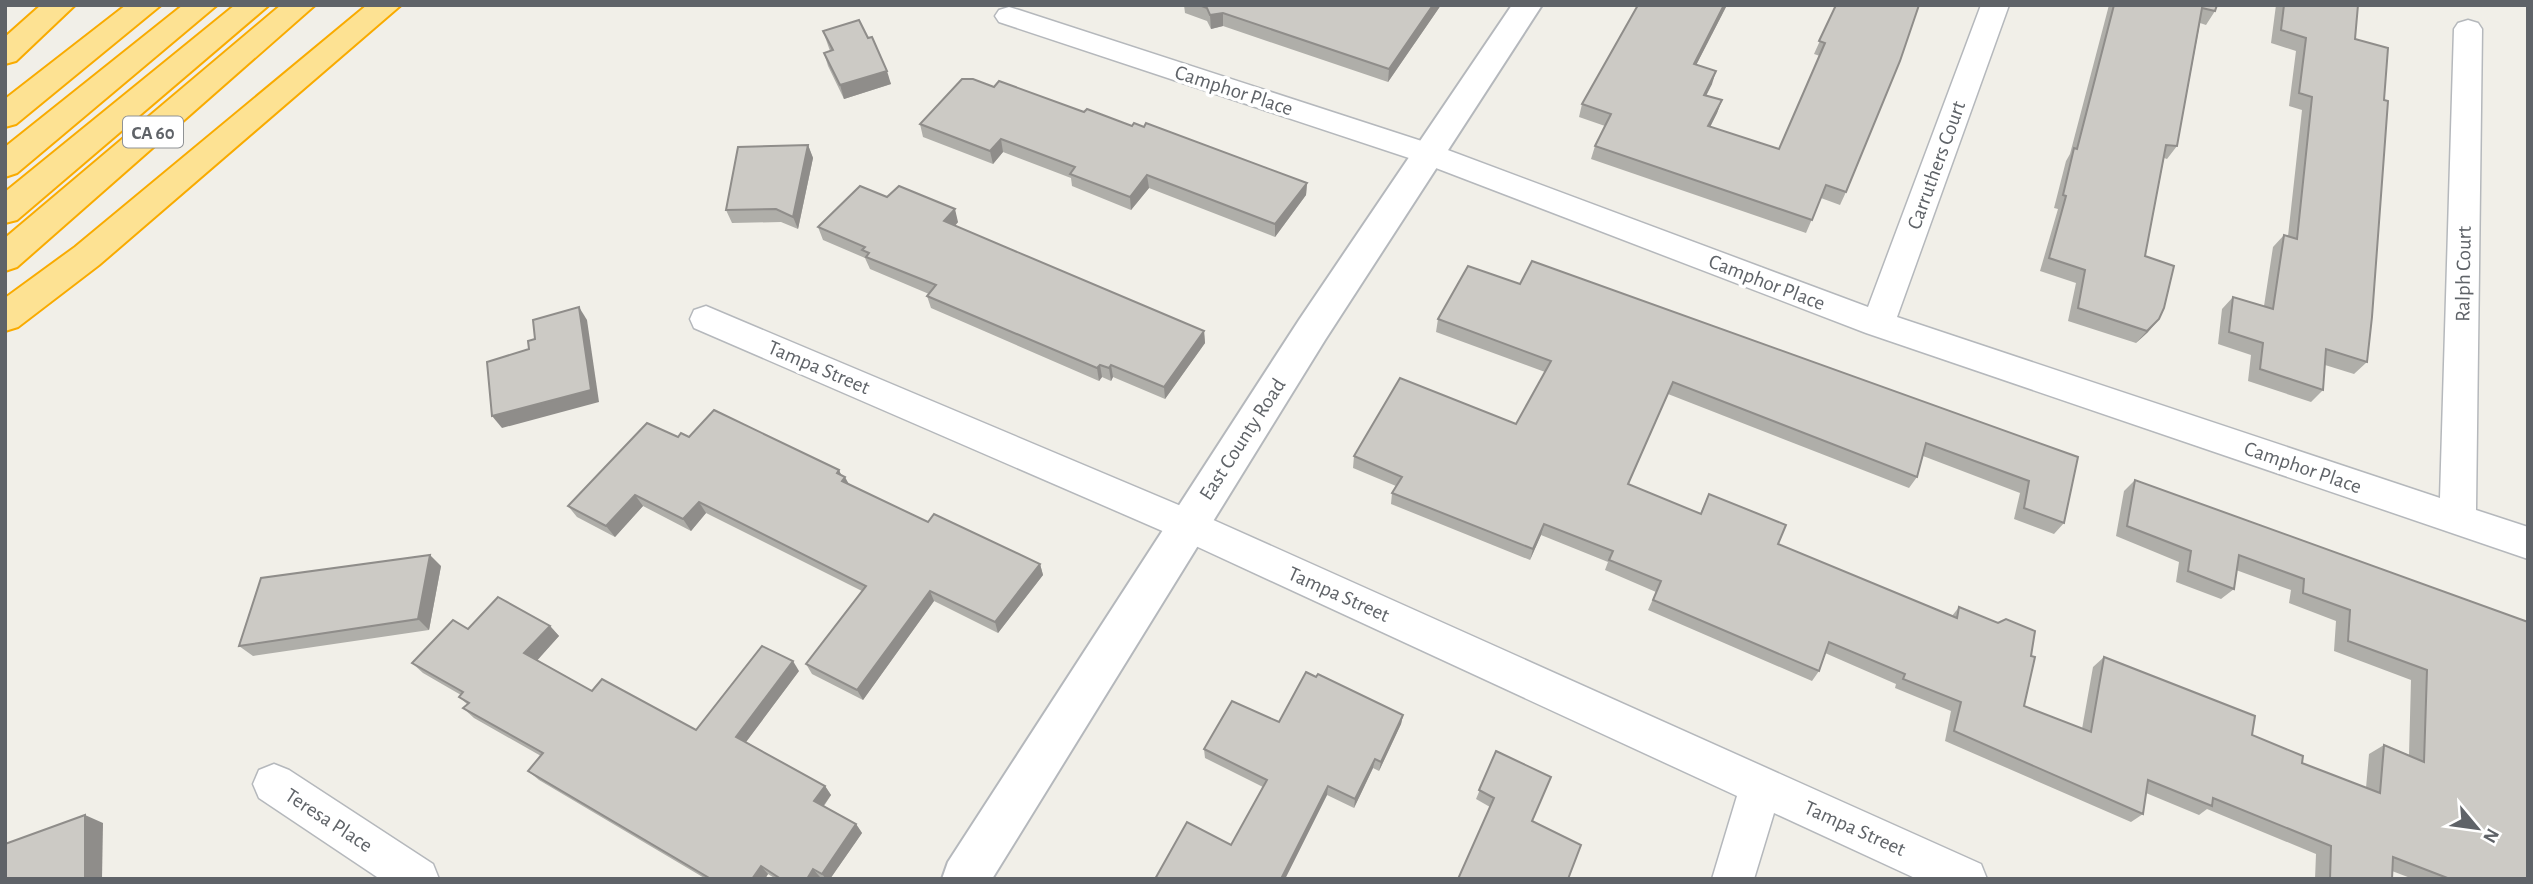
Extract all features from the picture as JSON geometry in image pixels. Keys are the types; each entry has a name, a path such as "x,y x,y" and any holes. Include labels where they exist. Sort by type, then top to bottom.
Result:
{"highway":[{"path":"5,54 60,5"},
{"path":"5,116 146,5"},
{"path":"5,165 202,5"},
{"path":"5,211 254,5"},
{"name":"CA 60","path":"5,258 300,5"},
{"path":"5,317 87,256 386,5"}],"street":[{"name":"East County Road","path":"965,879 1187,525 1426,153 1527,5"},
{"name":"Carruthers Court","path":"1878,324 1995,5"},
{"name":"Camphor Place","path":"1009,16 1426,153 1878,324 2528,544"},
{"name":"Ralph Court","path":"2458,519 2468,29"},
{"name":"Tampa Street","path":"706,319 1187,525 1966,879"},
{"name":"Teresa Place","path":"274,784 418,879"},
{"path":"1733,879 1762,786"}],"building":[{"path":"1199,5 1433,5 1389,69 1223,13 1210,15 1207,8"},
{"path":"1638,5 1724,5 1694,64 1716,71 1704,95 1722,100 1708,126 1779,149 1825,43 1819,41 1836,5 1919,5 1900,61 1846,192 1826,185 1812,220 1595,146 1611,114 1582,104"},
{"path":"2114,5 2217,5 2215,11 2202,8 2177,146 2166,145 2145,256 2174,266 2164,308 2159,319 2147,331 2078,308 2085,270 2049,258 2066,196 2063,195 2074,148 2077,149"},
{"path":"2284,5 2358,5 2355,39 2388,48 2384,100 2388,101 2367,362 2326,349 2323,390 2260,369 2263,343 2229,332 2233,297 2273,309 2284,235 2297,239 2312,97 2299,93 2306,38 2281,30"},
{"path":"859,20 868,38 872,37 887,71 840,85 824,53 833,50 823,31"},
{"path":"962,79 973,79 994,87 999,81 1084,112 1087,109 1132,126 1134,123 1144,127 1146,123 1307,183 1275,224 1147,175 1130,197 1070,174 1075,167 1001,139 990,151 920,124"},
{"path":"808,145 793,217 776,209 726,210 738,147"},
{"path":"860,186 887,197 899,186 955,209 944,221 1204,331 1164,387 1111,365 1109,368 1100,365 1097,368 927,296 936,285 866,257 869,253 862,250 865,247 818,227"},
{"path":"1532,261 2078,457 2064,523 2024,508 2029,481 1926,443 1917,477 1673,382 1628,484 1701,514 1709,494 1786,525 1778,544 1957,618 1959,607 1998,623 2006,619 2035,631 2031,656 2035,657 2024,706 2091,732 2104,657 2255,716 2252,735 2303,756 2302,763 2380,793 2384,745 2424,762 2427,670 2348,641 2350,610 2303,593 2304,579 2239,555 2234,589 2188,571 2191,551 2127,526 2135,480 2528,622 2528,879 2450,879 2393,857 2392,879 2330,879 2331,846 2213,798 2212,806 2148,780 2143,814 1954,731 1961,702 1903,679 1905,674 1829,642 1819,671 1653,600 1661,581 1609,560 1613,551 1544,524 1533,549 1392,493 1402,477 1354,456 1400,378 1516,424 1551,361 1438,319 1468,266 1520,284"},
{"path":"579,307 591,390 492,416 487,362 529,349 528,341 535,339 533,320"},
{"path":"714,410 839,470 837,473 845,477 842,481 928,522 934,514 1040,564 995,622 930,591 857,690 806,664 866,586 699,502 683,519 635,495 606,526 568,506 647,423 678,437 681,433 689,437"},
{"path":"430,555 418,619 239,646 261,578"},
{"path":"498,597 550,626 524,653 592,691 602,679 696,730 762,646 793,661 736,737 825,786 814,801 856,824 822,874 813,869 807,879 781,879 761,866 752,879 711,879 528,771 543,753 463,708 469,703 459,697 463,692 412,663 453,620 468,629"},
{"path":"1306,672 1316,677 1318,674 1403,715 1381,762 1375,759 1355,799 1328,786 1281,879 1155,879 1187,822 1231,845 1267,780 1204,749 1232,701 1279,722"},
{"path":"1496,751 1551,777 1532,821 1581,845 1568,879 1458,879 1494,798 1479,790"},
{"path":"85,815 85,879 5,879 5,844"}]}
